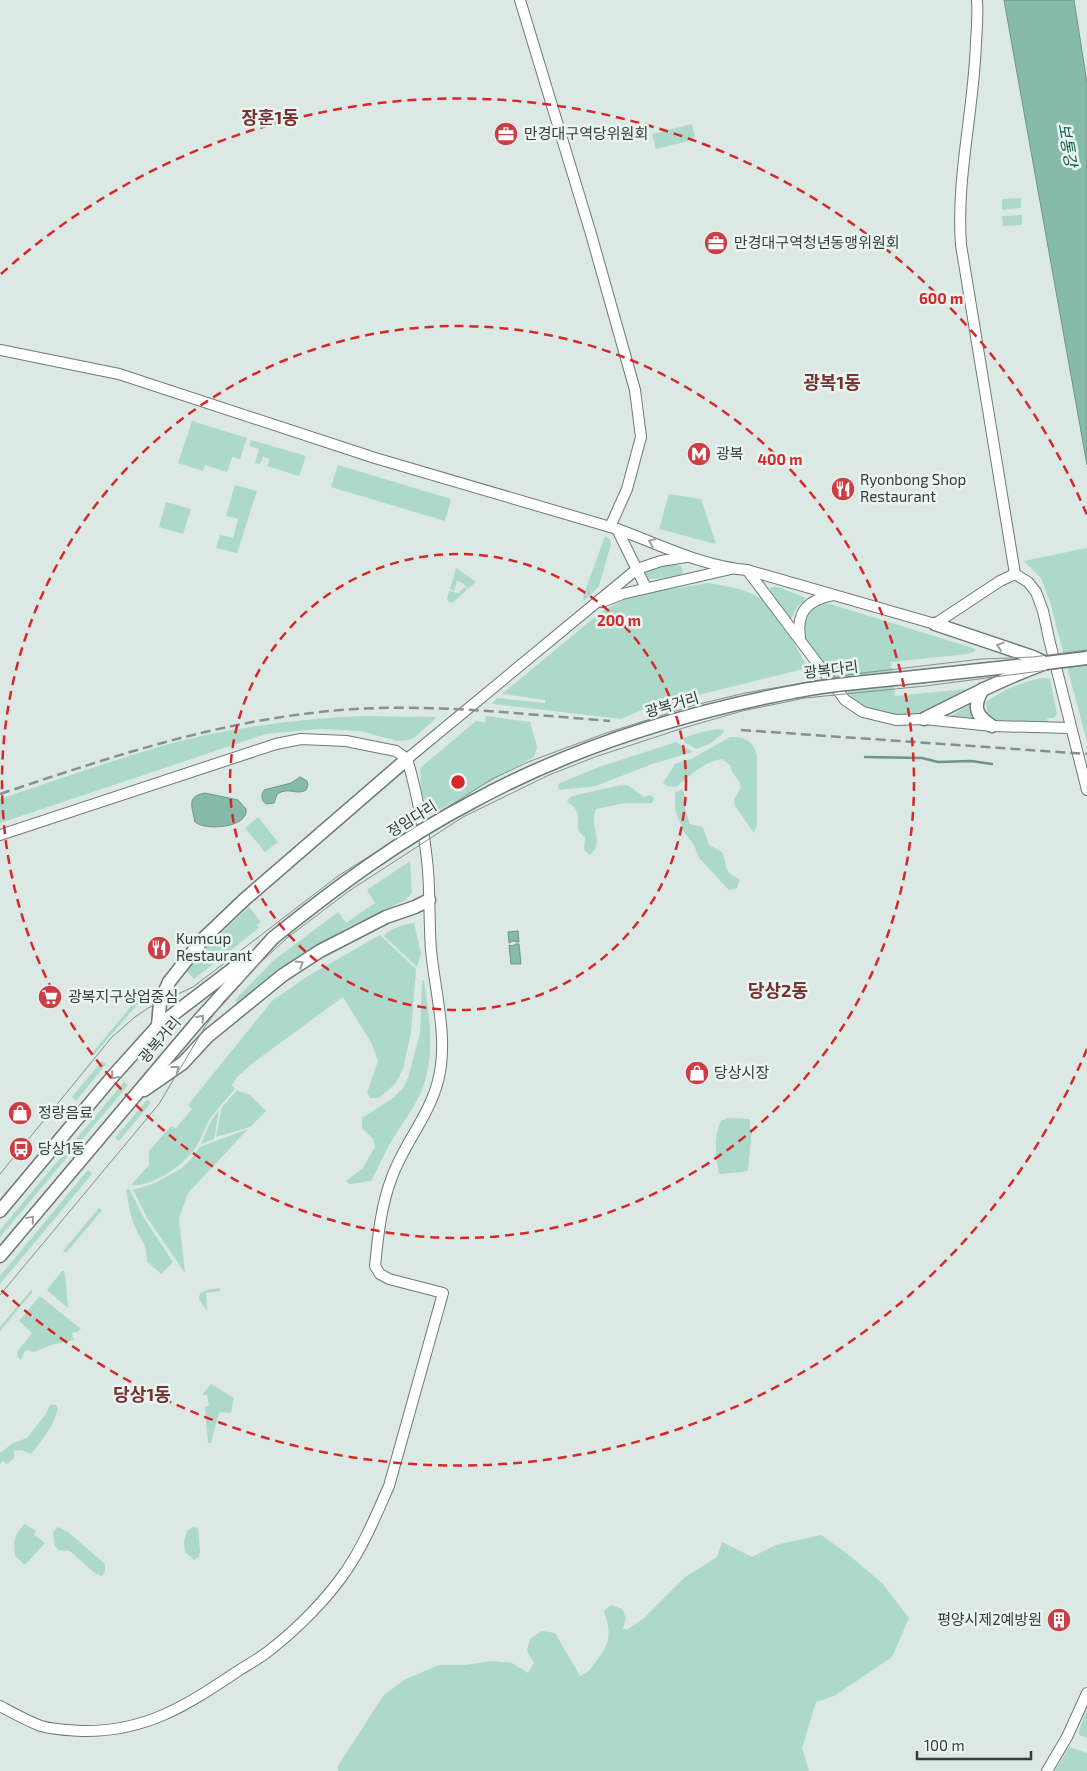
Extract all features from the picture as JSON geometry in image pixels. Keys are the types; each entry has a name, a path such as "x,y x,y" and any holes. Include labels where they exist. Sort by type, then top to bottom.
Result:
{"highway":[{"path":"935,624 1046,663"},
{"path":"924,719 1015,674 1046,663 1087,658"},
{"name":"광복다리","path":"743,702 795,691 1046,663"},
{"path":"982,689 976,707 982,719 992,726"},
{"name":"광복거리","path":"611,742 668,723 743,702"},
{"name":"정임다리","path":"272,938 344,883 462,807 514,780 611,742"},
{"path":"158,1026 160,1002 169,982 203,939 245,899 407,759"},
{"path":"135,1095 153,1085 183,1063 214,1031 283,975 320,951 386,917 429,900"},
{"name":"광복거리","path":"0,1211 113,1076 158,1026 272,938"},
{"name":"광복거리","path":"0,1256 199,1020 272,938"}],"main road":[{"path":"520,0 591,234 635,390 641,437 627,489 613,528"},
{"path":"976,0 975,73 963,159 959,222 968,296 1015,574 1028,582 1036,592 1043,610 1087,790"},
{"path":"0,350 119,374 375,458 613,528 650,540 687,557 734,569 747,570 935,624 1000,581 1015,574"},
{"path":"613,528 646,588"},
{"path":"407,759 637,569 661,561 687,557"},
{"path":"687,557 696,576"},
{"path":"592,606 622,594 734,569"},
{"path":"747,570 846,700 863,712 896,720 924,719 992,726 1071,728"},
{"path":"801,641 799,618 802,612 809,604 826,596 834,595"},
{"path":"0,835 276,744 302,739 346,741 396,751 407,759 428,870 431,951 442,1034 442,1060 438,1082 431,1100 402,1156 384,1200 375,1266 380,1274 389,1279 443,1293 389,1486 362,1546 346,1571 329,1592 288,1635 270,1651 187,1704 162,1716 132,1726 101,1731 71,1730 42,1726 0,1706"},
{"path":"1046,1771 1067,1737 1087,1693"}],"shaded area":[{"path":"692,124 695,137 691,138 692,140 656,149 652,134"},
{"path":"1021,198 1021,208 1002,210 1002,199"},
{"path":"1022,215 1022,225 1003,226 1002,216"},
{"path":"192,421 247,438 240,459 232,457 227,472 205,465 203,471 178,463"},
{"path":"251,440 306,456 299,476 267,466 270,459 263,457 260,464 255,463 259,449 249,446"},
{"path":"338,465 451,499 445,521 331,487"},
{"path":"235,485 257,491 237,553 216,548 220,535 233,538 238,519 226,516"},
{"path":"669,494 701,499 716,544 659,529"},
{"path":"166,502 191,509 183,534 159,527"},
{"path":"605,536 610,539 611,544 599,586 584,601 583,597"},
{"path":"1087,548 1087,742 1050,602 1041,578 1024,561"},
{"path":"673,564 681,566 682,575 678,577 648,579 644,574 645,571"},
{"path":"456,568 476,582 468,589 463,583 457,581 454,591 450,589"},
{"path":"709,583 742,590 760,598 767,604 793,641 808,668 649,707 621,719 492,704 497,698 545,703 545,700 502,694 601,612 623,600 650,592"},
{"path":"465,587 467,590 452,603 447,600 449,591 458,593"},
{"path":"778,587 806,598 797,607 791,619 771,592 770,589"},
{"path":"820,603 830,604 976,649 974,652 967,654 891,662 895,696 976,688 919,715 900,717 867,709 854,700 803,637 801,631 807,612"},
{"path":"1043,678 1050,679 1057,714 1054,718 1047,718 1048,722 991,720 987,712 986,702 1014,686"},
{"path":"971,704 975,719 950,718 951,716"},
{"path":"361,716 437,717 414,738 397,741 360,731 319,729 266,734 0,823 0,799 162,746 211,734 261,725"},
{"path":"486,716 530,722 537,747 534,757 439,810 432,807 427,803 422,794 420,768 476,721 485,723"},
{"path":"717,729 724,730 723,733 711,743 697,749 685,743 683,738 701,732"},
{"path":"730,737 740,737 748,740 757,755 757,825 754,833 735,806 734,799 740,788 739,781 730,765 722,759 703,766 676,787 667,786 663,783 675,764 693,758"},
{"path":"676,742 693,752 652,764 596,786 559,790 558,784 599,767"},
{"path":"621,785 629,786 644,797 650,795 654,798 652,803 625,803 596,809 594,823 597,842 594,851 590,855 584,850 585,837 578,827 578,814 575,808 567,801 572,796"},
{"path":"682,789 685,809 690,824 703,827 709,845 722,852 728,872 740,879 737,888 729,890 699,858 694,845 684,832 675,810 675,793"},
{"path":"258,817 278,842 265,852 245,828"},
{"path":"410,861 412,893 406,900 348,927 295,959 240,1003 236,1004 236,999 273,961 338,912 346,923 375,903 367,890"},
{"path":"249,907 261,922 257,925 259,928 194,979 184,968"},
{"path":"414,923 421,954 417,967 384,936 393,929"},
{"path":"380,935 416,969 411,1032 403,1069 395,1084 379,1098 370,1098 367,1093 378,1061 372,1044 343,997 254,1062 237,1077 232,1085 235,1089 208,1122 198,1144 184,1161 158,1179 139,1185 131,1185 149,1165 149,1151 171,1126 176,1128 192,1109 188,1105 272,1001 308,976"},
{"path":"422,980 424,981 428,1006 430,1032 429,1059 424,1084 371,1181 350,1184 346,1181 362,1169 375,1147 373,1139 362,1128 362,1118 393,1098 403,1088 408,1078 420,1033"},
{"path":"139,997 142,999 94,1055 92,1053"},
{"path":"102,1061 106,1064 76,1101 72,1097"},
{"path":"124,1082 128,1085 0,1237 0,1230"},
{"path":"237,1090 250,1095 266,1111 250,1127 216,1137 222,1107"},
{"path":"147,1100 150,1101 150,1104 119,1141 115,1138"},
{"path":"219,1110 214,1139 201,1144 211,1121"},
{"path":"727,1118 750,1119 750,1128 752,1130 748,1170 719,1174 716,1140 721,1121"},
{"path":"248,1129 188,1193 179,1218 185,1273 146,1216 133,1190 155,1183 182,1168 200,1147"},
{"path":"88,1170 92,1174 0,1284 0,1276"},
{"path":"129,1188 144,1218 173,1262 161,1274 147,1261 145,1245 135,1227 131,1214 126,1191"},
{"path":"99,1208 102,1210 66,1253 63,1251"},
{"path":"62,1271 65,1274 68,1308 47,1290"},
{"path":"220,1288 220,1291 206,1293 207,1311 199,1299 200,1293"},
{"path":"32,1289 32,1293 0,1331 0,1327"},
{"path":"40,1296 81,1329 72,1333 74,1340 51,1345 34,1352 26,1350 21,1360 17,1352 32,1333 19,1321"},
{"path":"211,1384 234,1398 231,1413 220,1412 211,1443 208,1443 205,1407 209,1405 207,1395 202,1395"},
{"path":"50,1405 56,1405 58,1409 56,1416 47,1433 31,1454 22,1450 14,1451 14,1458 7,1464 3,1461 0,1464 0,1453 13,1443 27,1438 46,1414"},
{"path":"25,1524 36,1531 34,1535 45,1543 25,1565 15,1556 14,1546 16,1535"},
{"path":"58,1527 68,1532 105,1564 105,1572 102,1576 96,1574 70,1551 58,1550 55,1546 53,1532"},
{"path":"193,1527 198,1528 200,1551 199,1557 194,1560 185,1552 184,1541 187,1531"},
{"path":"821,1535 882,1583 909,1618 892,1657 834,1696 816,1702 802,1748 809,1771 338,1771 338,1766 383,1696 404,1680 439,1665 465,1665 492,1661 512,1663 528,1673 534,1663 527,1651 530,1639 542,1631 555,1633 580,1676 590,1669 605,1648 609,1631 604,1611 611,1605 622,1609 626,1618 623,1628 626,1630 643,1619 685,1577 717,1557 722,1542 752,1557 776,1545"},
{"path":"1087,1708 1087,1738 1079,1735 1079,1731"},
{"path":"1069,1747 1087,1753 1087,1771 1055,1771"}],"water":[{"name":"보통강","path":"1004,0 1074,0 1087,83 1087,465"},
{"path":"300,777 307,781 306,790 302,792 286,791 277,794 274,803 266,804 263,801 264,790 291,783"},
{"path":"205,793 238,800 246,809 245,815 234,824 225,826 200,825 195,822 192,803 195,797"},
{"path":"518,931 519,942 515,942 515,940 509,943 508,932"},
{"path":"519,944 521,964 511,964 509,945"}],"waterway":[{"path":"865,757 922,758 938,762 971,761 992,764"}],"tram line":[{"path":"0,1174 112,1037 135,1017 148,1008 193,987 338,876 492,779 528,762 606,733 695,705 745,693 854,674 981,659 1033,657 1087,650"},
{"path":"0,1295 159,1104 206,1025 224,1001 260,963 287,938 349,891 463,817 549,775 595,757 742,711 805,698 925,686 1087,665"}],"railway":[{"path":"0,794 126,753 210,731 296,715 341,710 408,708 476,710 610,721"},
{"path":"741,730 1087,754"}],"place":[{"name":"만경대구역당위원회","path":"506,134"},
{"name":"만경대구역청년동맹위원회","path":"716,243"},
{"name":"광복","path":"699,454"},
{"name":"Ryonbong Shop Restaurant","path":"843,489"},
{"name":"Kumcup Restaurant","path":"159,948"},
{"name":"광복지구상업중심","path":"50,997"},
{"name":"당상시장","path":"697,1073"},
{"name":"정랑음료","path":"20,1113"},
{"name":"당상1동","path":"21,1149"},
{"name":"평양시제2예방원","path":"1059,1620"}],"district":[{"name":"장훈1동","path":"270,118"},
{"name":"광복1동","path":"832,383"},
{"name":"당상2동","path":"778,991"},
{"name":"당상1동","path":"142,1395"}]}
